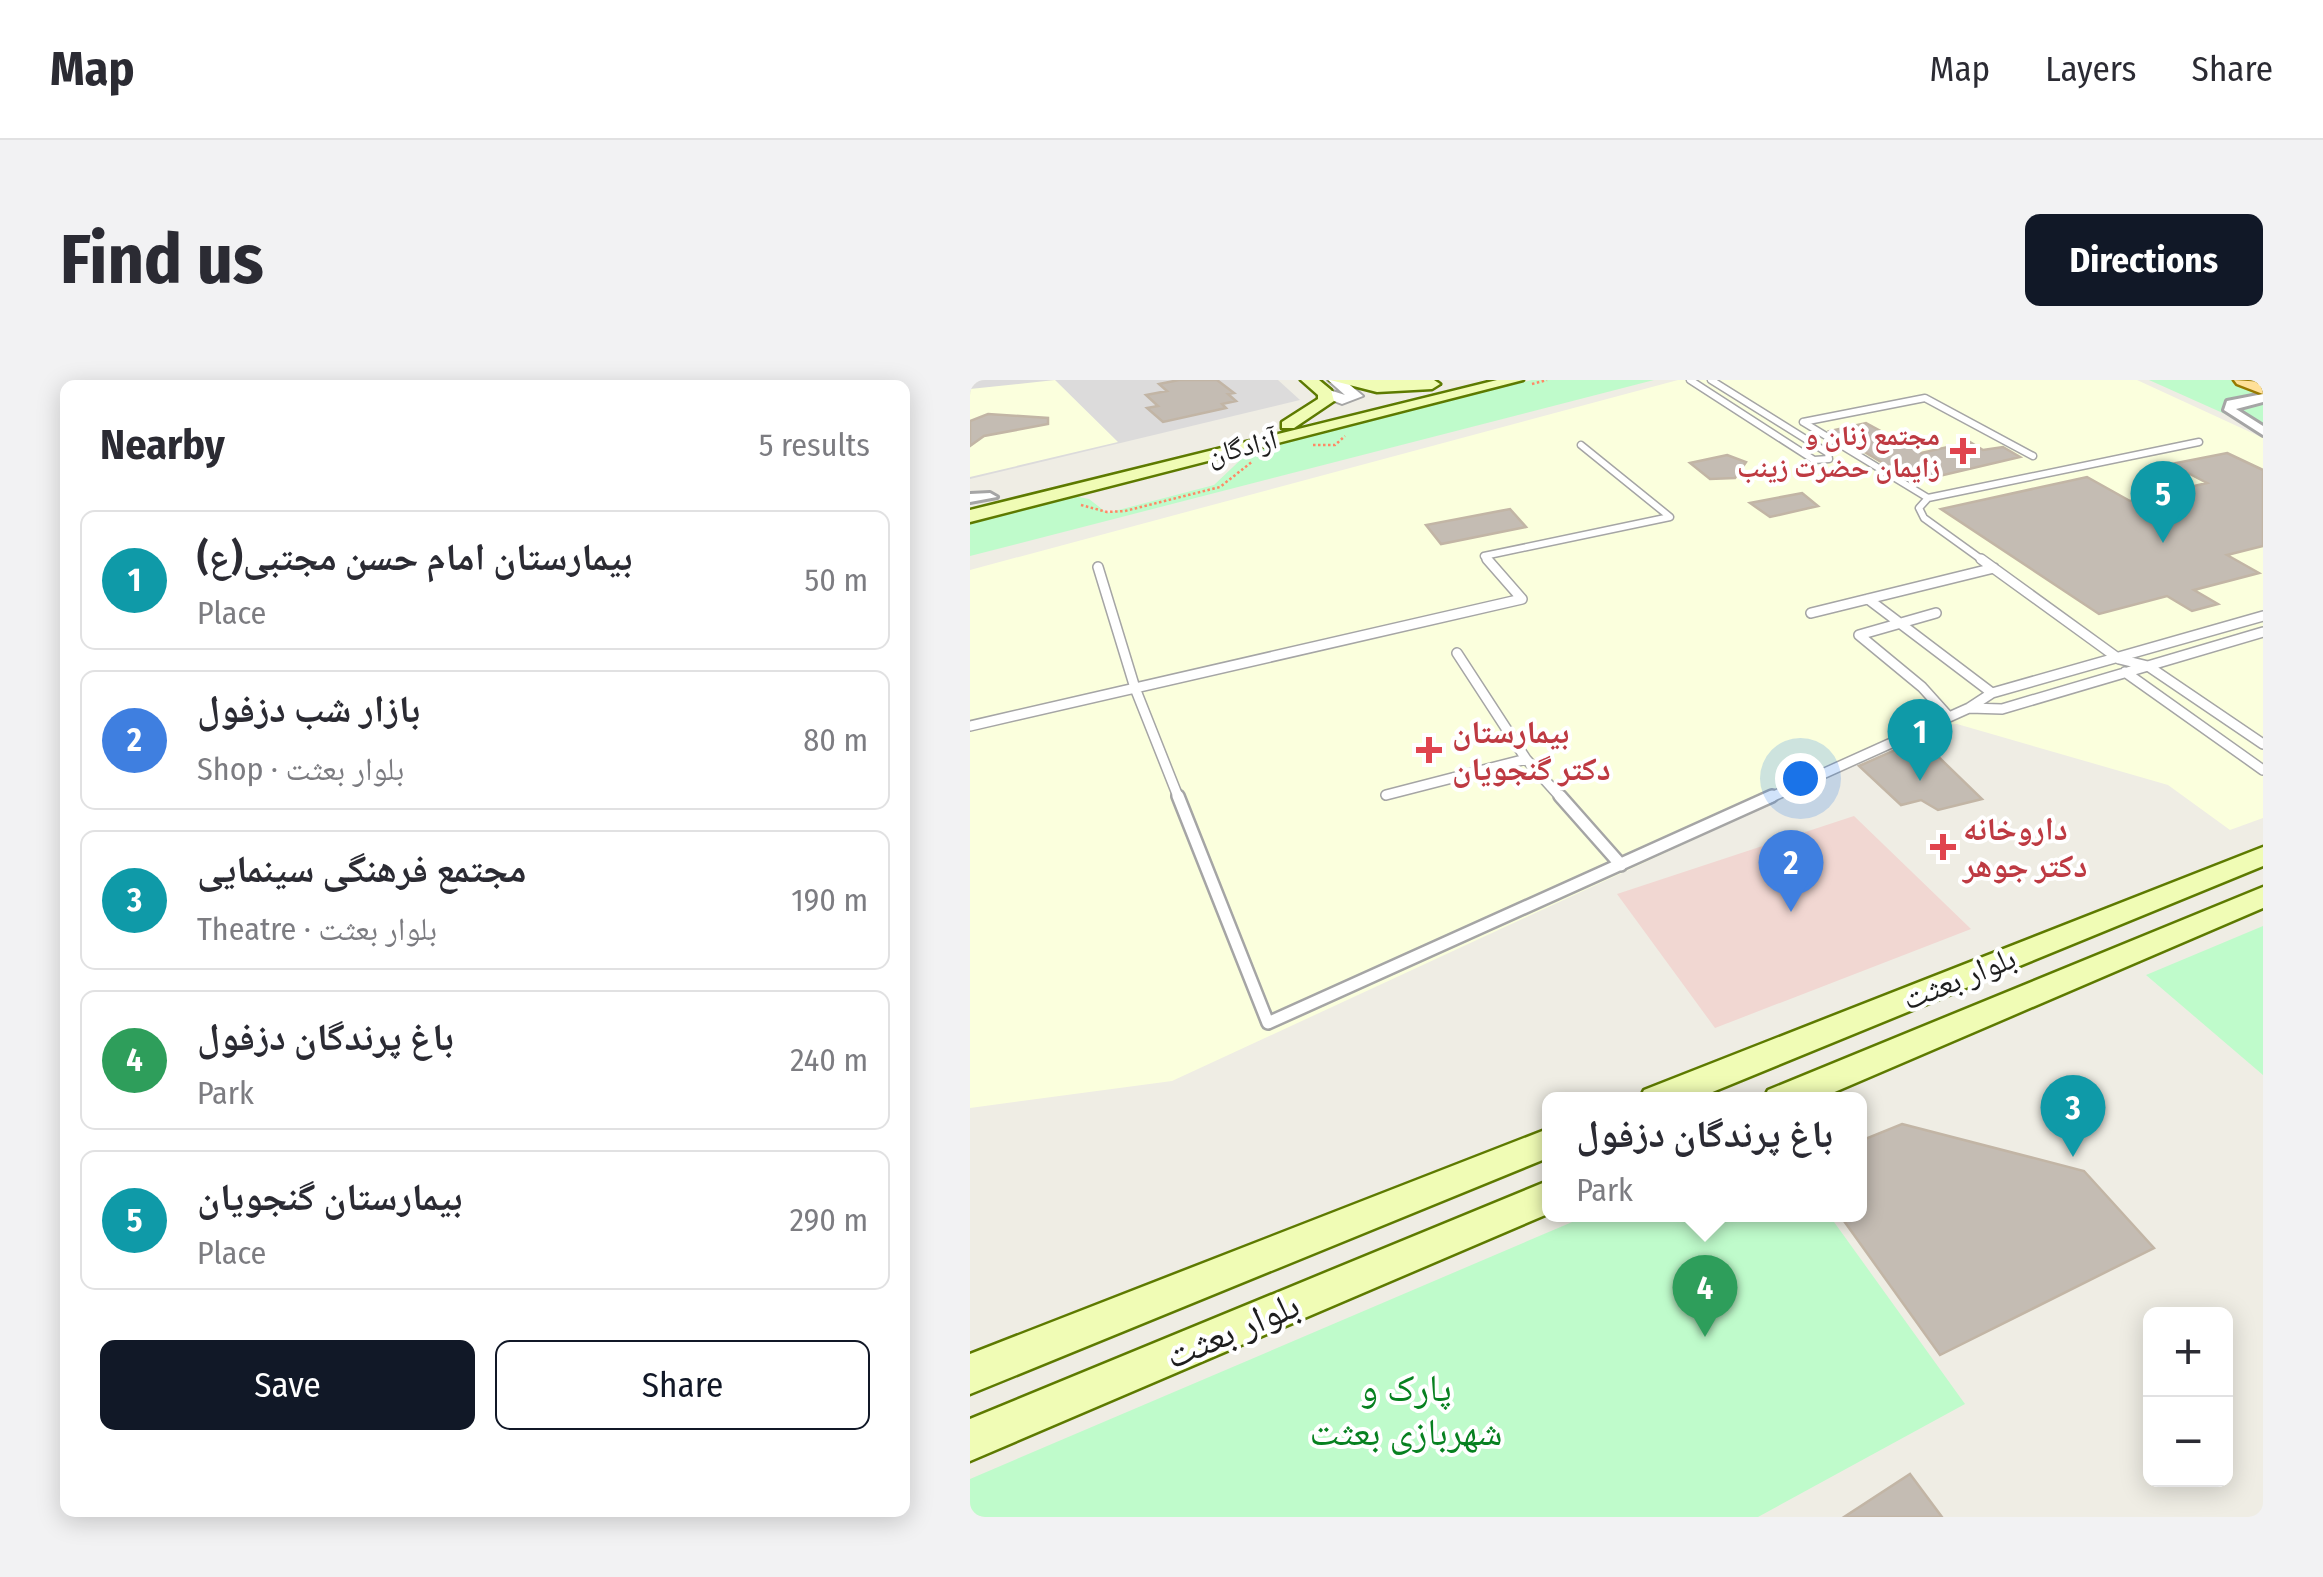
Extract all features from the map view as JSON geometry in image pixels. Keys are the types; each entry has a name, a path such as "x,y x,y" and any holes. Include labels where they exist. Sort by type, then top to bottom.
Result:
{"main road":[{"path":"1309,380 1377,387 1462,380"},
{"name":"آزادگان","path":"970,500 1462,380"},
{"path":"2243,380 2263,388"},
{"name":"آزادگان","path":"970,516 1522,382"},
{"path":"1288,425 1326,401 1333,384"},
{"name":"بلوار بعثت","path":"1676,1092 2263,856"},
{"name":"بلوار بعثت","path":"1799,1092 2263,897"},
{"path":"1976,971 1969,984 1974,998 2004,1006"},
{"name":"بلوار بعثت","path":"970,1374 1539,1146"},
{"name":"بلوار بعثت","path":"970,1440 1542,1199"}],"street":[{"path":"2263,398 2239,400 2231,404 2230,410 2263,431"}],"lane":[{"path":"1690,380 1814,460 1829,458 1828,453 1711,380"},
{"path":"1784,426 1925,398 2033,456"},
{"path":"1803,422 1928,498"},
{"path":"2199,442 1928,498 1919,508 1924,518 2119,659 2148,666 2263,744"},
{"path":"970,726 1522,599 1484,556 1670,517 1581,445"},
{"path":"1098,566 1135,688 1268,1022 1969,708 1992,693 2263,616"},
{"path":"1811,614 1994,568"},
{"path":"1868,599 1992,693"},
{"path":"1936,613 1859,635 1922,687 1949,717"},
{"path":"1969,708 2002,710 2263,632"},
{"path":"1457,654 1526,759 1622,864"},
{"path":"2119,659 2126,673 2263,770"},
{"path":"1386,795 1526,759"}],"path":[{"path":"1522,382 1547,380"},
{"path":"1301,444 1330,446 1354,431"},
{"path":"1074,502 1107,512 1126,511 1220,487 1254,460"}],"shaded area":[{"path":"970,380 1278,380 1300,400 970,479"},
{"path":"1055,380 1118,442 970,477 970,389"},
{"name":"بیمارستان دکتر گنجویان","path":"1678,380 2137,380 2263,438 2263,818 2230,830 2168,785 1957,724 1942,725 1172,1081 970,1108 970,570"},
{"path":"1854,816 1971,929 1715,1028 1617,894"}],"green space":[{"path":"1532,380 1654,380 970,556 970,520 1068,495 1089,499 1107,513 1214,485 1253,448"},
{"path":"2149,380 2232,380 2263,393 2263,431"},
{"path":"2263,926 2263,1075 2146,975"},
{"name":"پارک و شهربازی بعثت","path":"1572,1222 1834,1222 1965,1404 1758,1517 970,1517 970,1479"}],"building":[{"path":"1217,380 1234,393 1228,394 1236,401 1222,404 1226,408 1163,422 1147,408 1158,406 1146,395 1167,391 1159,384"},
{"path":"988,414 1048,418 1048,424 984,436 970,446 970,421"},
{"name":"مجتمع زنان و زایمان حضرت زینب","path":"1866,423 1921,453 1970,442 1983,450 2003,447 2020,457 1914,482 1830,431"},
{"path":"2227,453 2263,470 2263,546 2227,555 2259,573 2194,590 2218,604 2192,611 2167,596 2099,614 1941,509 2087,477 2130,501 2207,483 2171,464"},
{"path":"1727,455 1746,462 1735,478 1710,479 1690,463"},
{"path":"1802,493 1818,506 1770,517 1750,503"},
{"path":"1510,509 1526,527 1441,544 1426,525"},
{"path":"1920,739 1982,799 1938,810 1921,800 1901,805 1859,766"},
{"path":"1902,1124 2084,1171 2154,1248 1940,1355 1845,1222 1867,1222 1867,1138"},
{"path":"1910,1474 1942,1517 1844,1517"}],"place":[{"name":"مجتمع زنان و زایمان حضرت زینب","path":"1963,451"},
{"name":"بیمارستان گنجویان","path":"2163,543"},
{"name":"بیمارستان دکتر گنجویان","path":"1429,750"},
{"name":"بیمارستان امام حسن مجتبی(ع)","path":"1920,781"},
{"name":"داروخانه دکتر جوهر","path":"1943,847"},
{"name":"بازار شب دزفول","path":"1791,912"},
{"name":"مجتمع فرهنگی سینمایی","path":"2073,1157"},
{"name":"باغ پرندگان دزفول","path":"1705,1337"}]}
